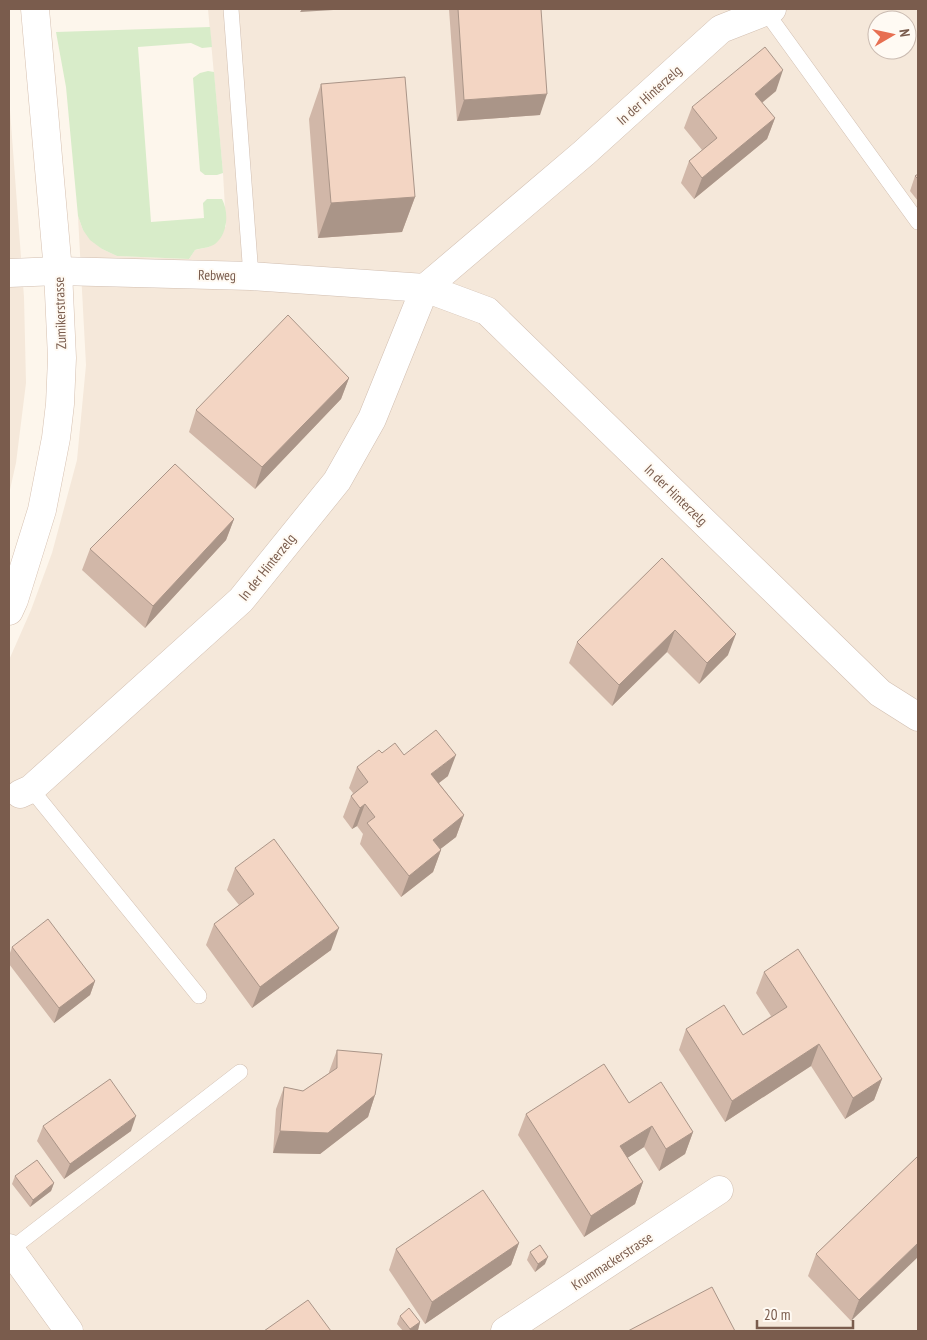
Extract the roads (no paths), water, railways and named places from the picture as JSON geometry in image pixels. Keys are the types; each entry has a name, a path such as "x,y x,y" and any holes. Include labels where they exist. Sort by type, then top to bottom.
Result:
{"street":[{"name":"Zumikerstrasse","path":"9,611 42,510 56,438 62,358 58,271 35,9"},
{"name":"In der Hinterzelg","path":"20,796 241,600 337,481 372,420 425,288 584,153 721,29 769,10"},
{"name":"Rebweg","path":"9,273 58,271 251,276 425,288"},
{"name":"In der Hinterzelg","path":"425,288 487,312 880,693 918,717"},
{"name":"Krummackerstrasse","path":"505,1331 719,1190"},
{"path":"10,1249 69,1331"}],"lane":[{"path":"231,9 251,276"},
{"name":"In der Hinterzelg","path":"769,10 918,222"},
{"name":"In der Hinterzelg","path":"20,796 200,996"},
{"path":"10,1249 240,1072"}]}
